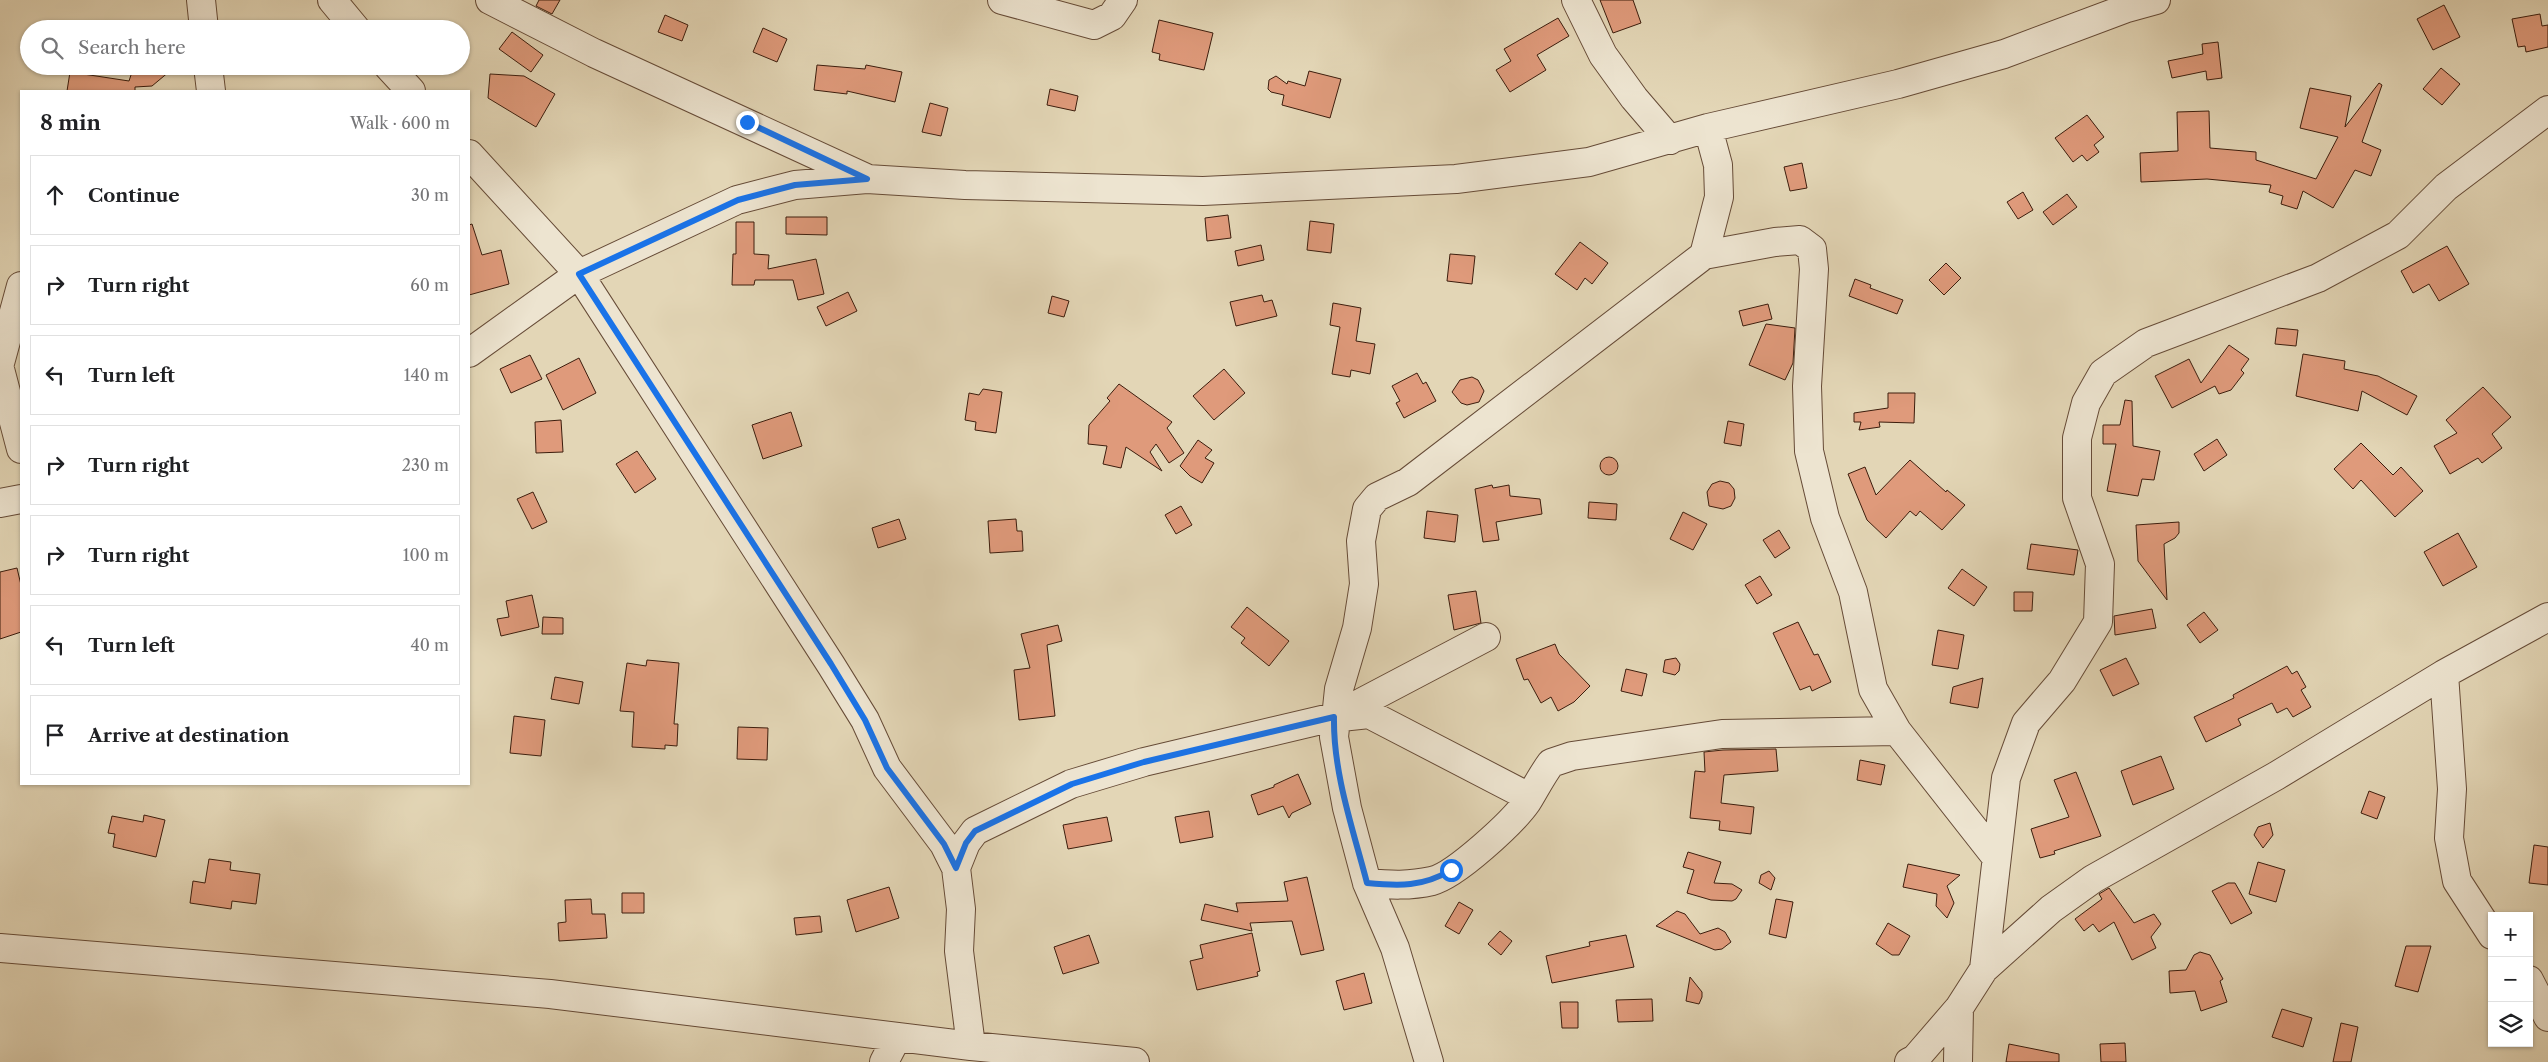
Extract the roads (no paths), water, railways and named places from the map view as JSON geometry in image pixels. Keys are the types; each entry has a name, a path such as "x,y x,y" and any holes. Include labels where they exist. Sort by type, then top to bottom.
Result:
{"street":[{"path":"201,0 203,20"},
{"path":"332,0 349,20"},
{"path":"490,0 594,53 867,179"},
{"path":"1002,0 1094,25 1112,16 1124,0"},
{"path":"1576,0 1603,55 1634,98 1670,140"},
{"path":"470,352 579,274 738,200 795,185 867,179 965,185 1203,191 1456,179 1589,162 1708,128 1898,84 2004,54 2127,8 2156,0"},
{"path":"209,75 211,90"},
{"path":"396,75 410,90"},
{"path":"1984,970 2006,778 2026,723 2062,681 2098,622 2100,564 2077,498 2077,438 2086,403 2103,373 2146,343 2318,278 2398,235 2446,187 2548,110"},
{"path":"1704,255 1719,197 1718,165 1708,128"},
{"path":"470,155 579,274 831,664 865,720 887,768 944,844 956,868 961,909 959,951 971,1046"},
{"path":"1429,1062 1395,948 1367,883 1347,808 1334,737 1334,717 1339,689 1345,673 1360,610 1364,584 1361,541 1367,509 1377,497 1408,482 1704,255 1776,242 1800,240 1812,249 1814,270 1807,386 1809,451 1826,518 1853,592 1873,689 1897,731 1996,857"},
{"path":"0,364 20,290"},
{"path":"0,369 20,445"},
{"path":"0,503 20,499"},
{"path":"1909,1062 1915,1059 1959,1008 1984,970 2051,909 2094,879 2276,776 2444,674 2548,617"},
{"path":"1334,717 1486,637"},
{"path":"2444,674 2452,789 2449,838 2456,881 2488,929"},
{"path":"956,868 966,843 975,831 1072,784 1144,762 1334,717 1370,714 1529,797"},
{"path":"1367,883 1398,886 1435,880 1470,858 1510,821 1529,797 1551,762 1572,756 1722,734 1897,731"},
{"path":"0,948 550,994 971,1046 1135,1062"},
{"path":"2533,988 2548,1017"},
{"path":"1958,1062 1959,1008"},
{"path":"884,1062 897,1037"}]}
